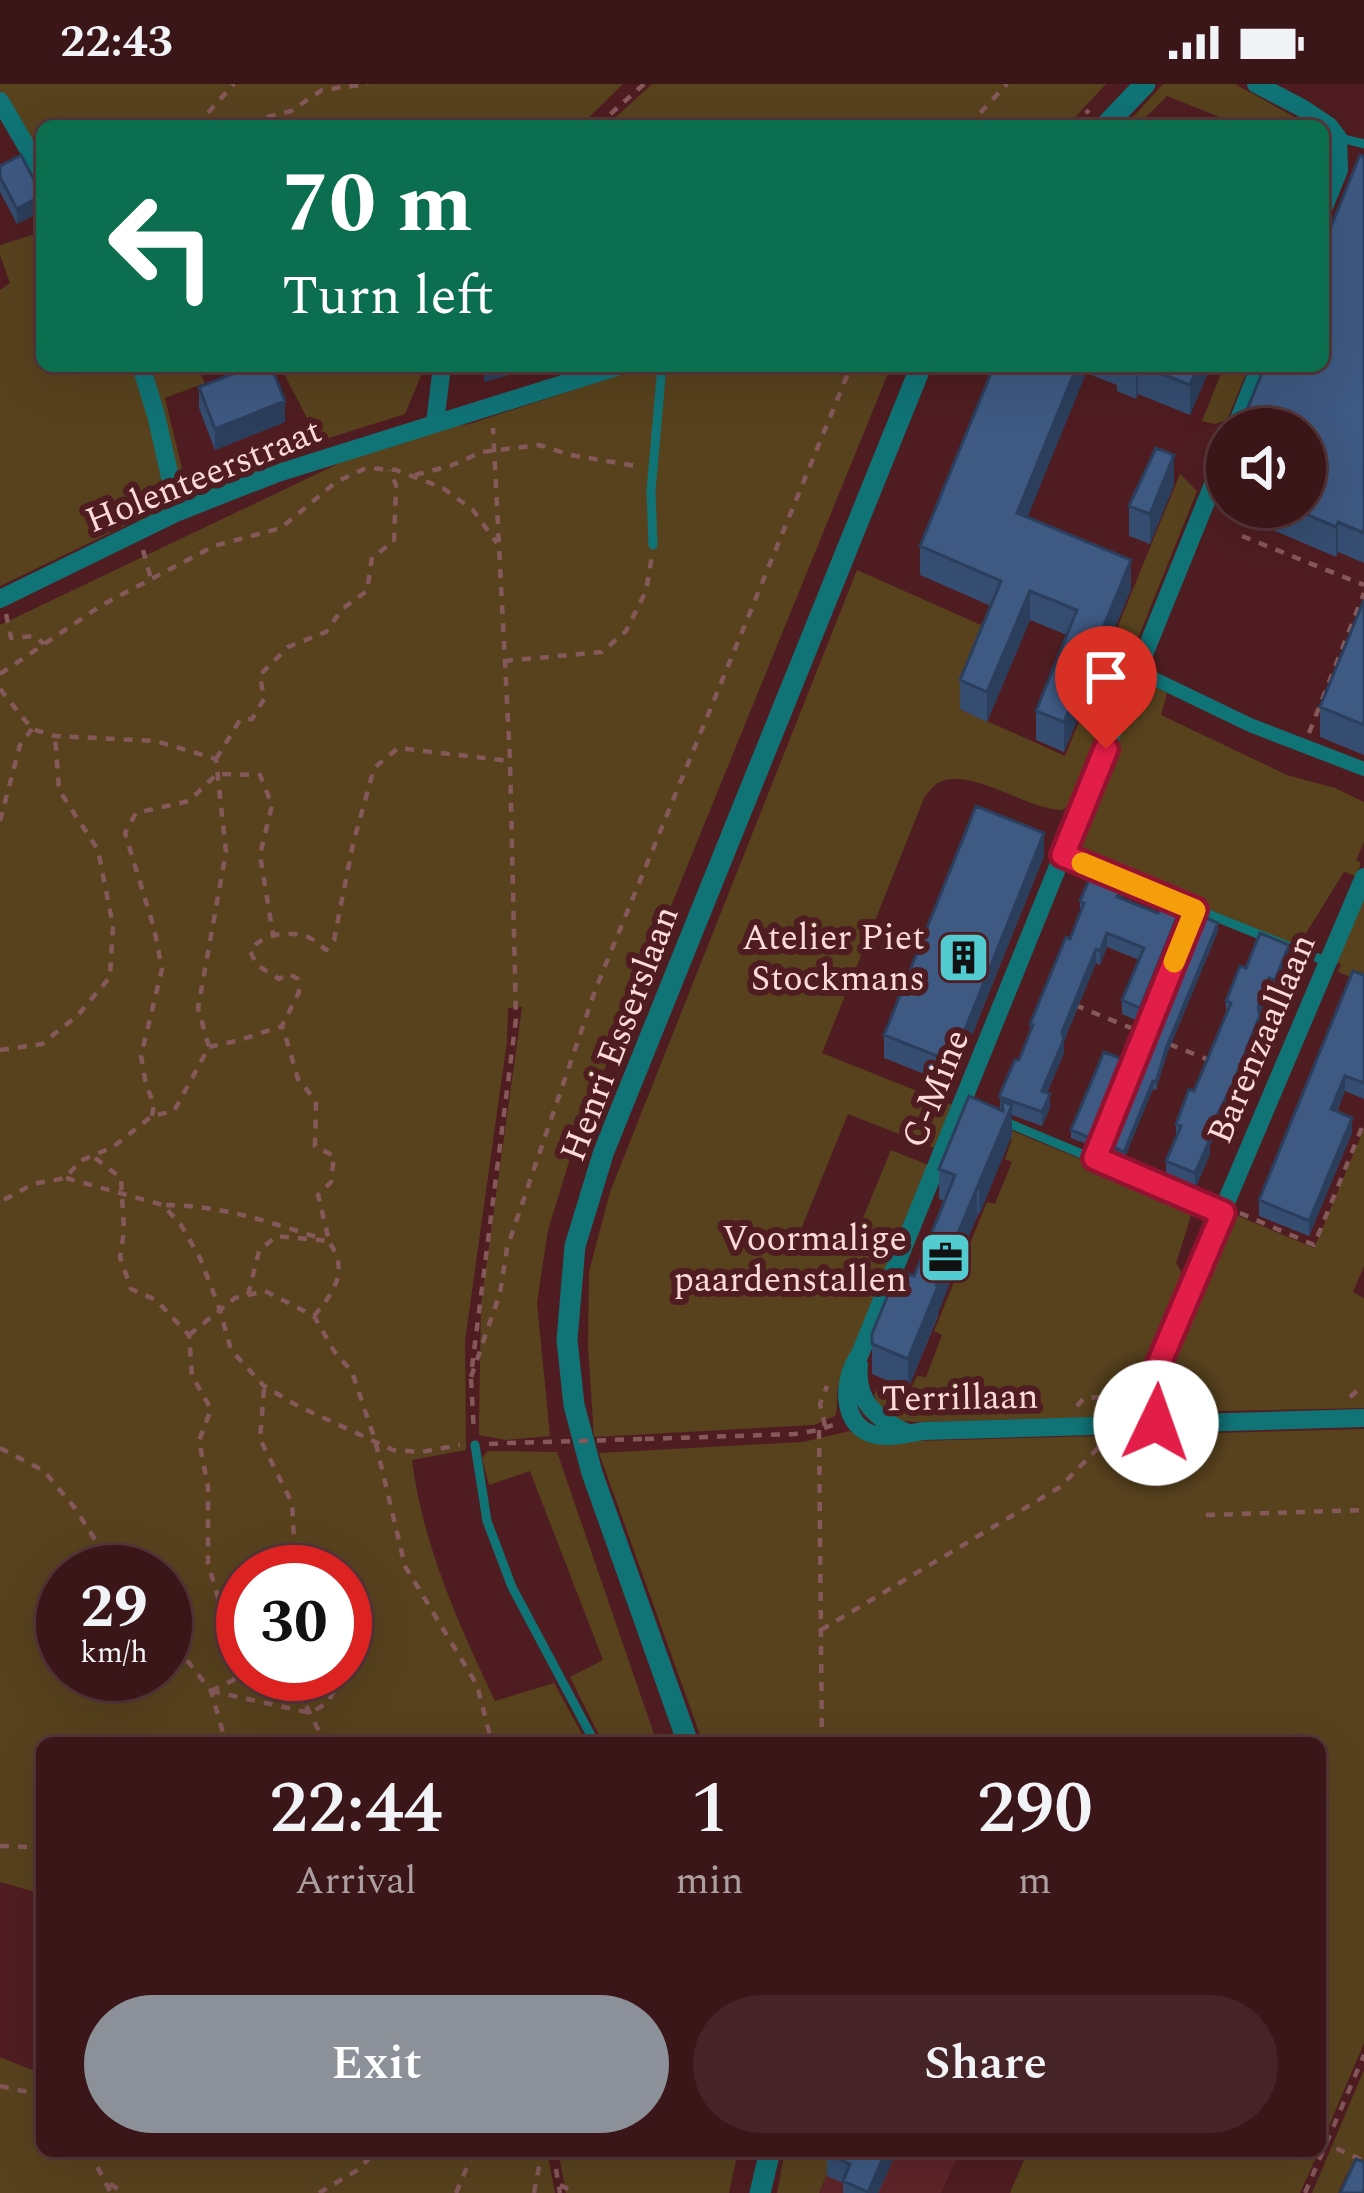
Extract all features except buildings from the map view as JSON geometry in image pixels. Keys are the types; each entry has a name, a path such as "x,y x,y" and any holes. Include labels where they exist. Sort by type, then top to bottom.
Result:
{"street":[{"path":"1111,120 1145,84"},
{"path":"1256,84 1319,120"},
{"path":"0,101 36,163"},
{"path":"1329,127 1338,138 1345,164 1329,194"},
{"path":"143,372 178,512"},
{"path":"435,423 441,372"},
{"name":"Holenteerstraat","path":"3,602 178,512 275,474 600,372"},
{"name":"Henri Esserslaan","path":"686,1737 592,1473 574,1405 567,1340 574,1246 604,1151 919,372"},
{"path":"1243,408 1258,372"},
{"name":"C-Mine","path":"851,1417 845,1401 853,1364 967,1106 1206,502"},
{"path":"1138,671 1250,725 1364,769"},
{"name":"Barenzaallaan","path":"1132,1424 1228,1212 1364,877"},
{"path":"860,1354 860,1394 877,1417 908,1432"},
{"path":"1152,1380 1156,1423"},
{"name":"Terrillaan","path":"851,1417 865,1431 884,1437 908,1432 1364,1418"},
{"path":"760,2193 769,2157"}],"lane":[{"path":"1338,138 1364,145"},
{"path":"653,545 652,469 661,372"},
{"path":"1063,855 1328,962"},
{"path":"1095,1158 1195,910"},
{"path":"984,1113 1228,1212"},
{"path":"475,1445 487,1521 512,1587 592,1737"}],"path":[{"path":"201,120 234,84"},
{"path":"256,120 291,111 322,90 368,84"},
{"path":"604,120 644,84"},
{"path":"974,120 1007,84"},
{"path":"470,1376 596,988 849,372"},
{"path":"163,1205 182,1225 200,1258 232,1350 264,1386 393,1450 422,1452 475,1445 470,1376 516,1019 510,761 491,405"},
{"path":"415,475 482,452 539,445 652,469"},
{"path":"0,674 102,604 214,546 281,528 336,482 366,468 415,475 443,488 473,510 499,547"},
{"path":"65,1178 80,1161 113,1147 152,1116 174,1111 208,1047 198,1007 226,852 216,759 240,720 252,719 264,699 260,675 288,647 326,632 342,609 367,591 372,557 394,542 396,485 390,470"},
{"path":"137,532 151,579"},
{"path":"1242,536 1364,589 1317,731"},
{"path":"504,661 602,652 626,631 646,591 653,545"},
{"path":"3,602 11,638 35,636 44,644"},
{"path":"1304,745 1354,640"},
{"path":"0,689 32,729 55,736 157,741 216,759"},
{"path":"0,821 20,745 32,729"},
{"path":"0,1050 42,1045 110,977 113,926 98,850 58,790 55,736"},
{"path":"314,1316 334,1291 339,1267 318,1195 331,1182 334,1156 315,1146 316,1102 298,1079 283,1026 299,992 297,978 288,974 278,979 257,965 250,951 256,941 274,934 308,937 326,950 334,940 374,768 398,748 510,761"},
{"path":"152,1116 154,1104 142,1056 162,969 125,833 136,814 189,801 217,774 260,775 272,806 260,855 274,934"},
{"path":"208,1047 283,1026"},
{"path":"1228,1212 1314,1245 1364,1123"},
{"path":"93,1156 121,1178 124,1231 120,1257 131,1289 155,1300 189,1335 192,1376 211,1409 199,1441 208,1487 208,1564 216,1591"},
{"path":"0,1202 33,1184 65,1178 163,1205 188,1205 268,1221 328,1241"},
{"path":"248,1295 259,1251 276,1236 328,1241"},
{"path":"189,1335 235,1298 265,1291 314,1316 352,1372 405,1566 477,1685 490,1737"},
{"path":"264,1386 260,1439 292,1503 298,1545"},
{"path":"507,1443 819,1430 822,1737"},
{"path":"820,1630 1060,1486 1111,1434"},
{"path":"0,1448 44,1471 98,1545"},
{"path":"1206,1515 1364,1510"},
{"path":"192,1666 212,1691 224,1737"},
{"path":"212,1691 216,1689"},
{"path":"212,1691 311,1713 329,1701"},
{"path":"305,1701 322,1737"},
{"path":"0,1846 36,1850"},
{"path":"1326,2136 1364,2055"},
{"path":"0,2086 36,2095"},
{"path":"1326,2143 1364,2161"},
{"path":"92,2157 111,2193"},
{"path":"319,2193 370,2157"},
{"path":"456,2193 471,2157"},
{"path":"534,2193 541,2157"},
{"path":"554,2157 560,2189 577,2193"},
{"path":"1305,2193 1318,2157"},
{"path":"105,2181 124,2193"}],"shaded area":[{"path":"0,84 623,84 586,120 36,120 36,151"},
{"path":"652,84 1106,84 1073,120 613,120"},
{"path":"1163,84 1235,84 1298,119 1227,120 1167,96 1143,120 1130,120"},
{"path":"36,234 36,372 137,372 167,493 163,506 146,521 137,520 0,586 0,290 10,283 0,245"},
{"path":"147,372 200,372 205,383 165,398 184,477 201,483 261,461 264,471 210,492 195,493 178,481"},
{"path":"283,372 422,372 405,414 319,441"},
{"path":"628,372 889,372 576,1139 548,1230 537,1303 550,1436 505,1440 479,1435 479,1426 481,1304 522,1007 508,1008 465,1341 466,1450 412,1460 433,1553 495,1701 554,1683 584,1737 36,1737 36,1892 0,1882 0,625 367,450 407,436 473,423"},
{"path":"1222,372 1247,372 1232,408 1207,408"},
{"path":"1180,474 1197,491 1072,803 1063,810 1049,808 965,780 935,785 924,798 822,1053 952,1105 935,1148 848,1114 801,1229 850,1250 891,1150 928,1165 839,1384 835,1416 814,1425 594,1437 589,1272 610,1192 857,570 990,629 960,709 1065,756"},
{"path":"1142,680 1167,693 1161,715 1287,775 1335,788 1364,802 1364,842 1356,860 1361,863 1356,876 1344,872 1298,946 1071,854"},
{"path":"1364,895 1364,982 1338,972 1341,965 1337,962"},
{"path":"986,1120 1194,1206 1176,1263 1186,1280 1135,1403 1118,1417 914,1422 882,1413 874,1395 881,1382 909,1393 917,1376 926,1377 942,1335 934,1331 987,1202 995,1204 1012,1162 1005,1159 1012,1139 985,1128"},
{"path":"1364,1129 1364,1266 1353,1292 1364,1298 1364,1408 1170,1412 1160,1401 1158,1385 1228,1222 1236,1215 1314,1248"},
{"path":"1364,1429 1364,2043 1326,2133 1326,1737 701,1737 599,1453 803,1442 850,1431 880,1442"},
{"path":"488,1451 557,1452 655,1737 600,1737 570,1677 603,1660 530,1471 489,1485 482,1458"},
{"path":"0,2057 36,2072 36,2157 548,2157 555,2193 0,2193"},
{"path":"1364,2070 1364,2180 1347,2173 1338,2193 1312,2193"},
{"path":"559,2157 737,2157 729,2193 566,2193"},
{"path":"784,2157 834,2157 819,2193 777,2193"},
{"path":"834,2157 957,2157 941,2193 819,2193"},
{"path":"1025,2157 1316,2157 1300,2193 1010,2193"}],"slow traffic":[{"path":"1082,863 1195,910 1174,962"}],"place":[{"name":"Atelier Piet Stockmans","path":"964,957"},
{"name":"Voormalige paardenstallen","path":"946,1258"}],"route":[{"path":"1106,749 1063,855 1195,910 1095,1158 1223,1213 1152,1380 1156,1423"}]}
